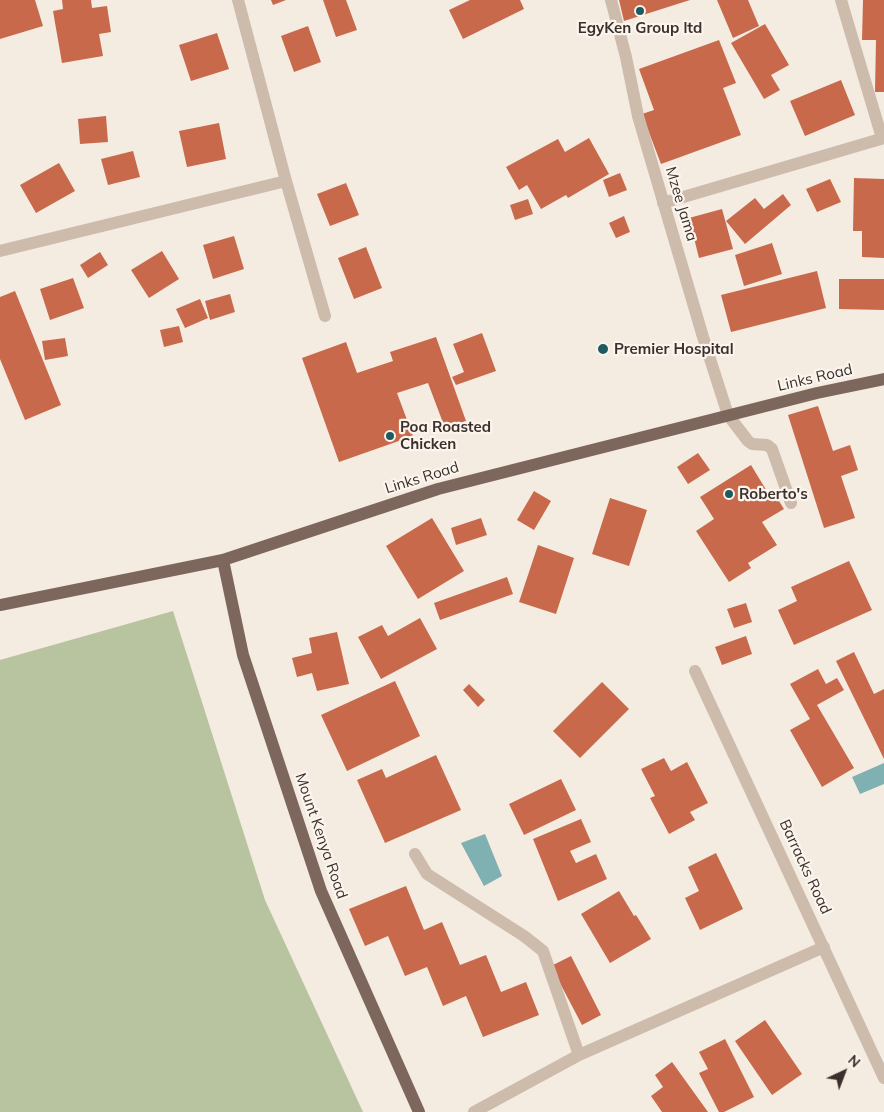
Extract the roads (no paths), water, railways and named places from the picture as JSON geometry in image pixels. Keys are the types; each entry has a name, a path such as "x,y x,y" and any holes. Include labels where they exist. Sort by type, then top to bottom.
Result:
{"main road":[{"name":"Links Road","path":"0,606 223,560 438,489 816,393 884,379"},
{"name":"Mount Kenya Road","path":"223,560 243,655 321,891 419,1112"}],"street":[{"path":"238,0 286,181 325,316"},
{"name":"Mzee Jama","path":"611,0 626,57 638,116 702,337 728,415 748,441 752,444 767,445 772,449 791,503"},
{"path":"663,203 883,138 841,0"},
{"path":"0,252 286,181"},
{"name":"Barracks Road","path":"694,671 884,1078"},
{"path":"415,854 427,874 524,936 542,951 579,1056"},
{"path":"474,1112 579,1056 824,947"}],"water":[{"path":"884,763 884,784 860,794 852,777"},
{"path":"485,834 502,876 484,886 461,843"}],"place":[{"name":"EgyKen Group ltd","path":"640,11"},
{"name":"Premier Hospital","path":"603,349"},
{"name":"Poa Roasted Chicken","path":"390,436"},
{"name":"Roberto's","path":"729,494"}]}
